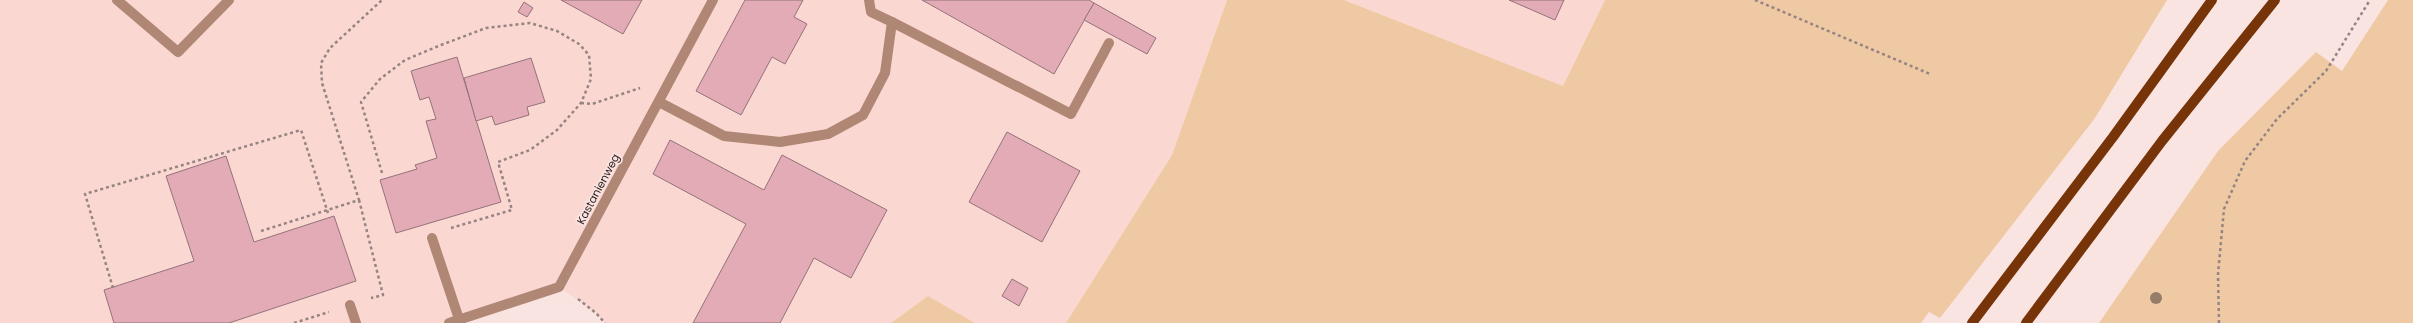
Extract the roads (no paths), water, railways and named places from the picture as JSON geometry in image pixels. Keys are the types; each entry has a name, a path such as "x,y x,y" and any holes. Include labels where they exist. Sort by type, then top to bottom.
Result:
{"main road":[{"path":"1972,323 2113,137 2212,0"},
{"path":"2026,323 2162,141 2275,0"}],"street":[{"path":"118,0 178,52 229,0"},
{"name":"Kastanienweg","path":"460,320 559,287 713,0"},
{"path":"869,0 871,12 1071,114 1109,43"},
{"path":"659,102 724,136 780,142 828,134 863,115 885,73 892,22"},
{"path":"432,238 460,320 449,323"},
{"path":"350,305 356,323"}]}
